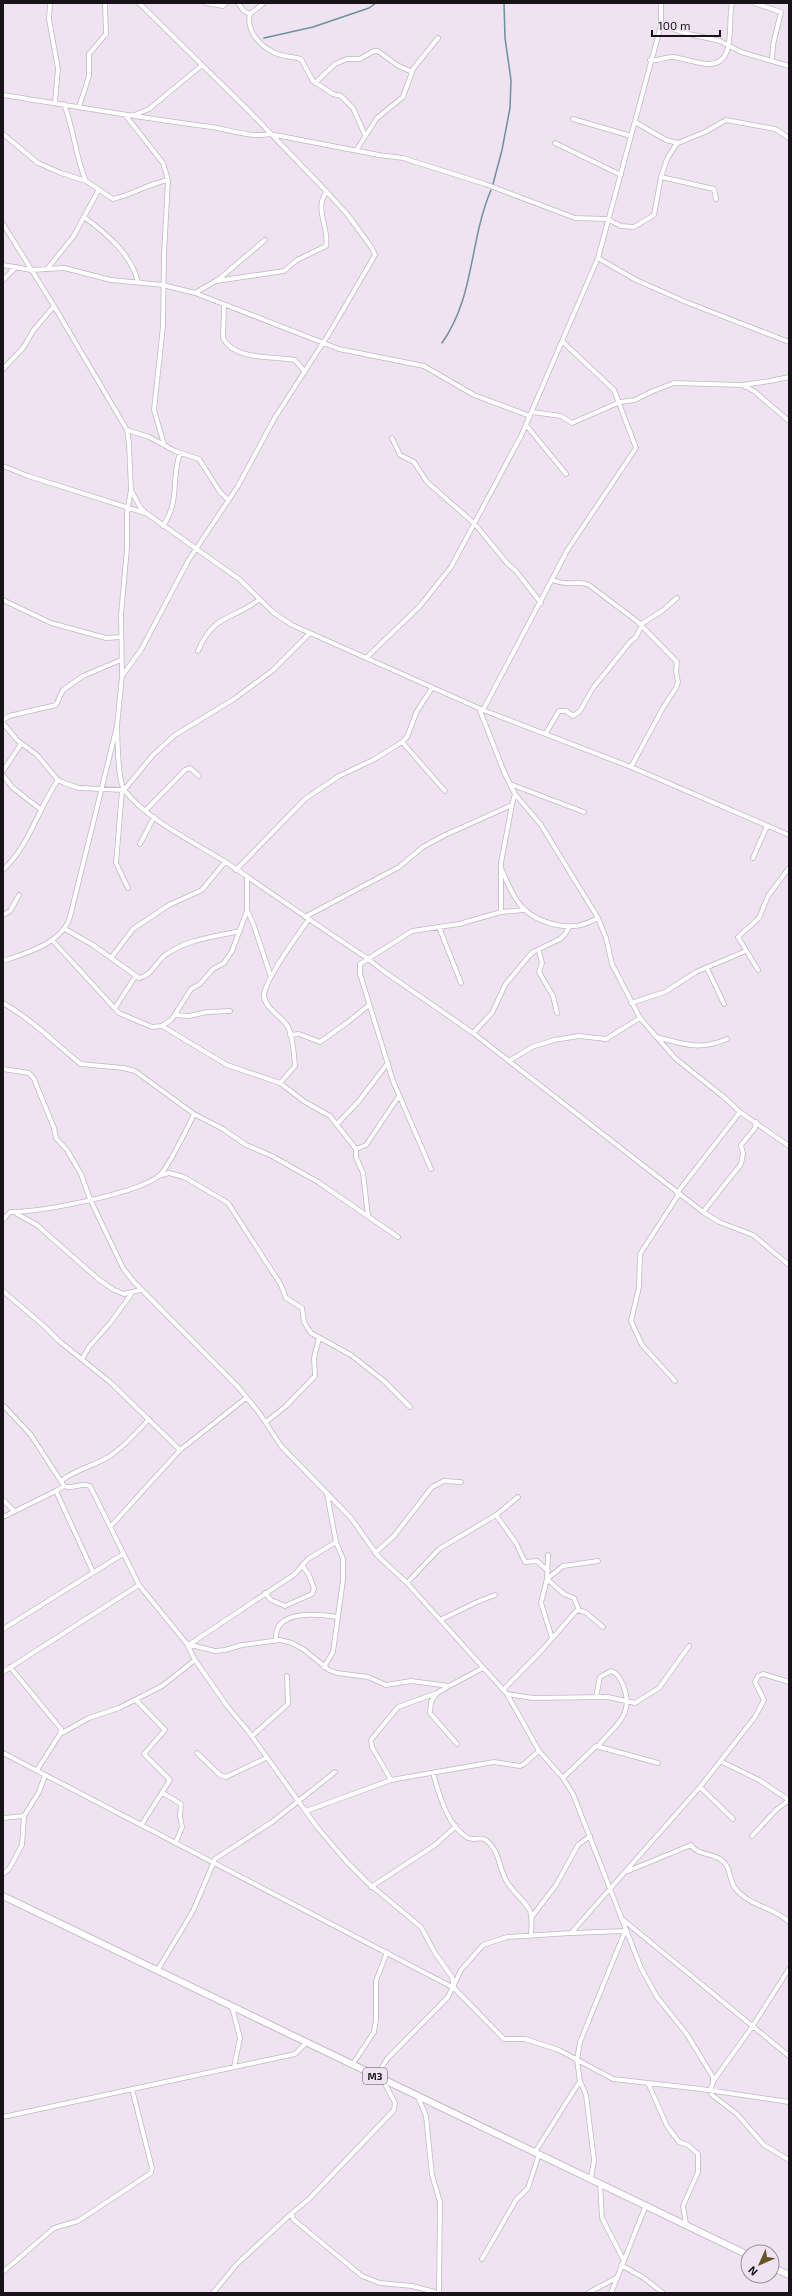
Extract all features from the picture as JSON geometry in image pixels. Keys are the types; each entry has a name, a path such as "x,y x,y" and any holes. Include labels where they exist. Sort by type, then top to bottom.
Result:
{"main road":[{"name":"M3","path":"3,1896 376,2077 591,2178 740,2251"}],"street":[{"path":"50,3 48,19 58,69 55,102"},
{"path":"79,107 89,76 89,54 106,34 105,3"},
{"path":"122,676 135,661 159,619 195,549 247,471 274,419 305,372 375,255 347,214 328,192 139,3"},
{"path":"206,3 223,6 226,3"},
{"path":"238,3 244,11 250,14"},
{"path":"250,14 264,3"},
{"path":"366,658 385,642 430,594 451,567 475,524 531,414 598,258 607,219 621,175 650,60 661,25 661,3"},
{"path":"650,60 669,56 711,64 724,58 728,45 732,3"},
{"path":"754,3 782,12 773,45 772,60"},
{"path":"250,14 251,32 256,39 275,53 300,59 315,83 333,94 341,96 350,105 365,135"},
{"path":"661,25 689,34 720,41 741,52 789,66"},
{"path":"357,149 377,118 403,97 412,72 438,38"},
{"path":"315,83 335,64 346,59 360,59 374,51 378,51 397,65 412,72"},
{"path":"132,116 149,109 201,66"},
{"path":"3,95 55,102 126,116 235,130 256,136 270,134 412,160 485,184 571,218 607,219 621,226 634,227 652,218 656,209 661,177 667,159 678,143 705,132 726,120 775,129 789,138"},
{"path":"64,104 72,128 79,165 86,181"},
{"path":"126,116 163,162 166,167 168,180 163,285 163,326 154,410 164,444"},
{"path":"573,119 631,136"},
{"path":"635,122 666,140 678,143"},
{"path":"3,134 25,154 43,166 86,181 98,191 113,200 128,196 155,182 168,180"},
{"path":"555,143 621,175"},
{"path":"661,177 714,190 716,199"},
{"path":"47,269 73,237 98,191"},
{"path":"216,281 284,271 297,260 326,246 323,207 324,197 328,192"},
{"path":"84,217 98,227 121,251 128,260 138,282"},
{"path":"3,224 54,306 127,430 131,490 121,637 122,676 118,726 119,775 123,790 116,863 128,888"},
{"path":"194,293 216,281 265,240"},
{"path":"598,258 636,280 686,302 789,342"},
{"path":"3,266 31,270 64,268 111,280 163,285 194,293 322,343 364,355 424,366 474,396 531,414 561,416 572,423 620,402 635,400 653,391 674,384 742,385 770,382 789,377"},
{"path":"3,280 16,267"},
{"path":"224,305 223,338 229,346 253,356 295,360 305,372"},
{"path":"3,369 23,348 33,331 54,306"},
{"path":"481,709 541,603 568,550 635,451 636,445 614,390 563,342"},
{"path":"742,385 754,391 789,421"},
{"path":"526,425 566,474"},
{"path":"127,430 164,444 180,453 192,455 202,462 220,492 228,500"},
{"path":"392,438 400,455 414,462 427,482 475,524 506,563 516,571 541,603"},
{"path":"163,526 174,505 176,470 180,453"},
{"path":"3,466 28,476 91,494 146,513"},
{"path":"131,490 140,507 146,513 239,579 274,613 309,634 481,709 631,767 789,835"},
{"path":"553,580 564,584 583,582 589,585 642,626 677,662 676,671 678,682 631,767"},
{"path":"546,733 559,710 573,716 578,713 596,685 636,636 644,622 662,611 676,598"},
{"path":"198,651 208,631 216,623 260,599"},
{"path":"3,600 51,623 106,638 121,637"},
{"path":"123,790 153,755 175,735 234,699 272,671 309,634"},
{"path":"121,660 103,666 77,680 63,690 56,705 9,716 3,722 21,744 37,755 58,780 75,787 100,790 123,790 154,817 173,831 225,862 368,958 382,970 473,1033 703,1212 719,1222 753,1235 789,1264"},
{"path":"236,870 305,799 339,776 373,760 402,742 407,737 417,711 432,688"},
{"path":"481,709 515,794 541,825 598,918 606,938 612,964 640,1018 655,1037 675,1058 740,1112 789,1146"},
{"path":"3,961 52,940 65,929 100,790 118,726"},
{"path":"402,742 445,791"},
{"path":"3,771 21,744"},
{"path":"146,810 187,768 194,770 199,776"},
{"path":"3,775 12,787 40,809"},
{"path":"3,870 18,854 40,809 58,780"},
{"path":"510,784 584,812"},
{"path":"501,912 504,845 515,794"},
{"path":"280,1083 295,1066 290,1035 286,1024 272,1010 264,997 271,977 307,918 399,867 424,847 446,835 512,805"},
{"path":"140,844 154,817"},
{"path":"752,858 767,826"},
{"path":"111,958 134,929 169,905 202,890 225,862"},
{"path":"758,970 740,941 740,934 759,918 768,896 789,868"},
{"path":"502,870 510,889 524,910 542,922 569,927 580,927 598,918"},
{"path":"52,940 121,1014 134,1018 152,1027 162,1026 175,1015 191,989 200,984 210,971 226,960 240,931 247,911 247,877"},
{"path":"3,915 10,911 19,895"},
{"path":"431,1169 399,1096 369,1005 359,969 360,964 412,931 459,924 501,912 524,910"},
{"path":"247,911 271,977"},
{"path":"439,927 461,983"},
{"path":"473,1033 494,1009 507,982 528,957 563,937 569,927"},
{"path":"65,929 111,958 135,977 139,978 147,976 164,956 184,944 240,931"},
{"path":"631,1003 665,992 707,968 746,950"},
{"path":"538,951 542,963 540,972 553,996 557,1013"},
{"path":"707,968 724,1004"},
{"path":"115,1008 135,977"},
{"path":"3,1003 21,1013 81,1064 119,1067 135,1071 194,1114 223,1129 246,1145 287,1164 398,1237"},
{"path":"290,1035 299,1034 320,1042 369,1005"},
{"path":"175,1015 188,1016 207,1012 230,1012"},
{"path":"509,1061 532,1047 554,1040 579,1036 606,1039 640,1018"},
{"path":"162,1026 227,1064 280,1083 305,1102 326,1113 337,1124 350,1144 356,1149"},
{"path":"655,1037 696,1046 705,1046 727,1039"},
{"path":"337,1124 358,1102 388,1063"},
{"path":"3,1070 24,1072 32,1075 54,1128 56,1138 67,1150 81,1174 90,1199 104,1224 123,1268 140,1290 194,1342 246,1398 266,1422 281,1446 351,1518 375,1553 407,1583 507,1694 539,1751 564,1778 573,1794 625,1930 648,1982 686,2033 714,2080"},
{"path":"356,1149 366,1145 399,1096"},
{"path":"675,1381 642,1344 631,1321 639,1287 640,1254 678,1194 740,1112"},
{"path":"158,1176 194,1114"},
{"path":"703,1212 741,1164 743,1159 741,1145 755,1128 756,1122"},
{"path":"356,1149 356,1157 363,1173 368,1216"},
{"path":"3,1220 10,1212 69,1205 138,1186 158,1176 169,1173 184,1177 228,1203 281,1285 286,1298 302,1308 307,1327 319,1338 351,1355 384,1380 410,1407"},
{"path":"10,1212 19,1215 37,1225 98,1279 114,1290 124,1294 140,1290"},
{"path":"3,1291 110,1382 180,1450"},
{"path":"82,1359 89,1347 111,1322 132,1293"},
{"path":"266,1422 286,1406 315,1376 314,1358 319,1338"},
{"path":"111,1526 180,1450 246,1398"},
{"path":"3,1405 31,1435 64,1486 70,1488 86,1484 90,1486 139,1585 188,1644 195,1660 252,1736 298,1802 346,1861 372,1887 421,1927 435,1954 452,1977 454,1988"},
{"path":"61,1481 78,1470 97,1463 111,1455 149,1419"},
{"path":"375,1553 394,1536 432,1487 444,1481 461,1482"},
{"path":"3,1517 33,1504 64,1486"},
{"path":"56,1491 93,1572"},
{"path":"324,1667 333,1652 344,1567 340,1548 336,1542 327,1493"},
{"path":"407,1583 439,1549 496,1515 518,1497"},
{"path":"3,1500 14,1511"},
{"path":"496,1515 516,1543 524,1562 537,1561 548,1571"},
{"path":"188,1644 297,1572 308,1559 336,1542"},
{"path":"3,1629 123,1554"},
{"path":"548,1555 547,1580 541,1603 552,1638"},
{"path":"547,1580 563,1566 598,1561"},
{"path":"265,1593 271,1600 285,1606 312,1594 314,1589 309,1575 302,1565"},
{"path":"547,1580 564,1594 574,1598 579,1610 589,1615 603,1627"},
{"path":"3,1672 139,1585"},
{"path":"440,1620 476,1602 495,1595"},
{"path":"503,1690 579,1610"},
{"path":"276,1640 276,1631 286,1620 309,1614 337,1617"},
{"path":"188,1644 215,1651 276,1640 292,1643 324,1667 337,1673 368,1677 381,1684 424,1682 449,1686"},
{"path":"507,1694 533,1698 608,1697 627,1703 638,1702 655,1692 689,1646"},
{"path":"37,1770 60,1734 89,1718 136,1700 170,1681 195,1660"},
{"path":"10,1668 59,1727 60,1734"},
{"path":"391,1780 372,1748 371,1740 398,1707 437,1693 484,1668"},
{"path":"564,1778 594,1747 598,1746 625,1714 627,1703 621,1681 617,1674 612,1671 605,1672 600,1677 596,1697"},
{"path":"571,1933 700,1787 764,1704 764,1700 754,1682 758,1676 764,1674 789,1682"},
{"path":"252,1736 288,1704 287,1676"},
{"path":"437,1693 431,1702 430,1713 457,1744"},
{"path":"136,1700 165,1730 163,1734 144,1752 146,1756 170,1780 142,1824"},
{"path":"598,1746 658,1763"},
{"path":"306,1811 391,1780 494,1762 520,1766 539,1751"},
{"path":"3,1753 215,1862 454,1988 504,2039 525,2039 559,2050 613,2079 710,2090 789,2102"},
{"path":"197,1753 220,1775 226,1777 266,1758"},
{"path":"720,1761 759,1780 789,1800 776,1810 752,1836"},
{"path":"157,1971 193,1911 215,1862 224,1852 272,1822 335,1772"},
{"path":"432,1773 446,1812 456,1826 467,1838 474,1840 481,1838 485,1840 498,1855 506,1880 526,1903 532,1918 531,1935"},
{"path":"3,1874 9,1869 22,1845 24,1816 39,1792 45,1775"},
{"path":"700,1787 734,1818"},
{"path":"163,1793 181,1804 180,1816 182,1827 176,1842"},
{"path":"3,1818 24,1816"},
{"path":"372,1887 435,1845 456,1826"},
{"path":"532,1918 556,1885 578,1845 590,1836"},
{"path":"626,1872 691,1845 696,1851 711,1854 724,1861 735,1888 748,1900 781,1914 789,1922"},
{"path":"621,1918 789,2056"},
{"path":"376,2077 387,2059 454,1988 461,1970 484,1945 507,1937 625,1930"},
{"path":"591,2178 594,2160 591,2130 586,2095 580,2081 577,2060 580,2042 625,1930"},
{"path":"352,2065 374,2032 376,2020 375,1986 378,1971 387,1952"},
{"path":"789,1969 752,2027 714,2080 710,2090 714,2098 740,2117 764,2145 789,2160"},
{"path":"232,2007 240,2038 234,2067"},
{"path":"3,2117 295,2054 306,2043"},
{"path":"213,2293 237,2264 309,2199 394,2110 395,2103 383,2080"},
{"path":"482,2259 516,2200 528,2188 537,2153 580,2081"},
{"path":"648,2083 667,2126 679,2142 688,2145 698,2154 698,2172 683,2206 686,2224"},
{"path":"3,2272 54,2228 78,2221 151,2173 152,2168 132,2088"},
{"path":"292,2213 296,2222 362,2276 380,2283 412,2286 436,2293 439,2287 440,2202 432,2175 426,2116 418,2097"},
{"path":"600,2183 602,2218 624,2261"},
{"path":"611,2293 646,2205"},
{"path":"621,2265 644,2278 663,2293"},
{"path":"588,2293 616,2278"}],"waterway":[{"path":"264,38 313,27 369,8 376,3"},
{"path":"493,184 502,150 510,108 511,80 505,38 504,3"},
{"path":"442,343 453,325 460,307 466,288 484,210 491,190"}]}
